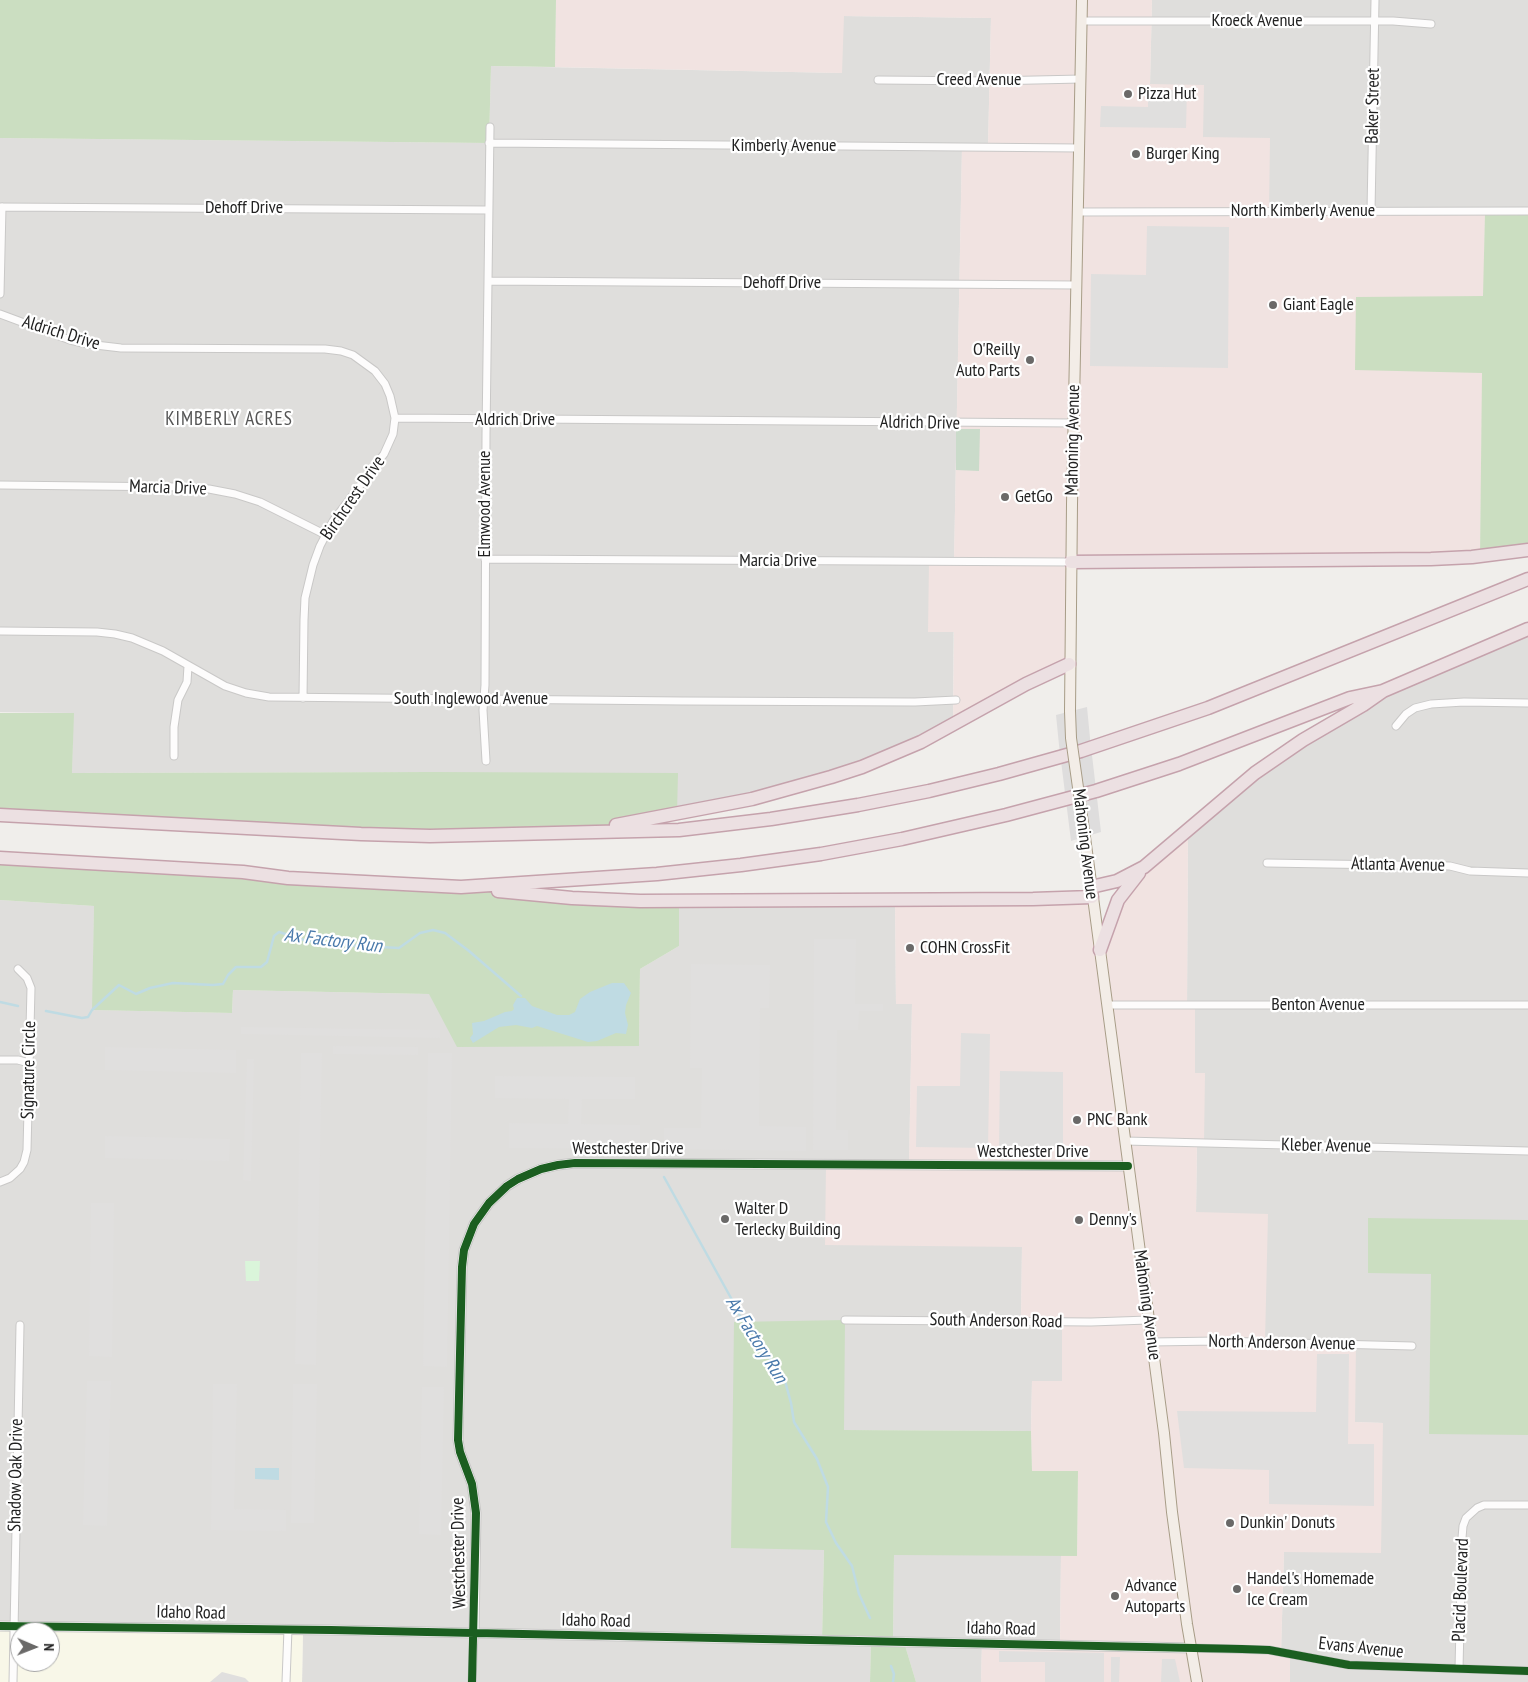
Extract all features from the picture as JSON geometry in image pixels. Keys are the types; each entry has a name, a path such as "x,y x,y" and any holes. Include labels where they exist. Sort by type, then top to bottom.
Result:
{"highway":[{"path":"1071,562 1431,559 1472,557 1528,550"},
{"path":"0,815 361,834 489,835 679,830 771,819 885,800 1008,772 1081,751 1208,708 1528,579"},
{"path":"460,887 657,874 741,866 902,839 1006,815 1096,791 1179,764 1342,701 1383,691 1528,629"},
{"path":"581,832 752,799 862,767 921,742 1026,684 1069,664"},
{"path":"1100,950 1118,900 1144,868 1255,773 1303,740 1383,691"},
{"path":"0,858 243,872 288,878 460,887 572,898 632,900 1033,899 1091,892 1144,868"}],"main road":[{"name":"Mahoning Avenue","path":"1082,0 1069,664 1071,738 1152,1342 1168,1467 1171,1506 1197,1682"}],"street":[{"name":"Baker Street","path":"1371,211 1375,0"},
{"name":"Kroeck Avenue","path":"1082,21 1375,21 1431,24"},
{"name":"Creed Avenue","path":"878,80 990,81 1081,79"},
{"name":"Elmwood Avenue","path":"486,762 484,699 490,127"},
{"name":"Kimberly Avenue","path":"489,143 1079,148"},
{"name":"Dehoff Drive","path":"1,207 488,210"},
{"path":"0,294 1,207"},
{"name":"North Kimberly Avenue","path":"1078,212 1528,211"},
{"name":"Dehoff Drive","path":"488,281 1076,285"},
{"name":"Aldrich Drive","path":"0,314 70,340 104,346 325,349 341,351 359,358 375,371 385,384 395,418 1073,423"},
{"name":"Birchcrest Drive","path":"303,698 305,598 313,565 326,535 339,512 384,454 393,434 395,418"},
{"name":"Marcia Drive","path":"0,485 182,486 209,489 235,494 260,502 326,535"},
{"name":"Marcia Drive","path":"485,559 1071,562"},
{"name":"South Inglewood Avenue","path":"0,631 97,632 115,634 147,644 225,686 246,693 269,697 896,702 956,700"},
{"path":"174,756 174,727 178,700 187,682 188,666"},
{"path":"1396,726 1406,714 1415,708 1431,704 1464,702 1528,704"},
{"name":"Atlanta Avenue","path":"1267,863 1450,866 1470,871 1528,872"},
{"name":"Signature Circle","path":"0,1182 16,1173 24,1162 27,1150 31,988 27,978 18,969"},
{"name":"Benton Avenue","path":"1107,1005 1528,1004"},
{"path":"0,1060 18,1060 30,1063"},
{"name":"Kleber Avenue","path":"1125,1141 1528,1151"},
{"name":"Westchester Drive","path":"474,1633 476,1513 472,1484 460,1452 458,1440 462,1267 464,1250 474,1224 488,1203 507,1186 541,1169 575,1163 1128,1166"},
{"name":"South Anderson Road","path":"844,1320 1091,1322 1148,1320"},
{"name":"Shadow Oak Drive","path":"13,1622 20,1325"},
{"name":"North Anderson Avenue","path":"1152,1342 1217,1341 1412,1346"},
{"name":"Placid Boulevard","path":"1459,1670 1462,1538 1466,1518 1477,1508 1484,1505 1528,1505"},
{"name":"Idaho Road","path":"60,1627 1191,1648"},
{"path":"286,1682 288,1630"},
{"path":"472,1682 474,1633"},
{"name":"Evans Avenue","path":"1191,1648 1269,1650 1349,1665 1528,1671"}],"shaded area":[{"path":"556,0 1152,0 1150,84 1204,85 1203,137 1270,138 1269,211 1485,212 1480,556 1072,562 1069,664 953,725 954,632 928,632 929,562 954,562 962,147 988,147 991,18 844,16 842,73 555,67"},
{"path":"1152,0 1528,0 1528,211 1269,211 1203,137 1150,84"},
{"path":"843,16 991,18 988,147 962,148 954,562 953,725 892,755 677,813 432,772 72,773 73,713 0,712 0,138 489,143 491,66 841,73"},
{"path":"1148,90 1187,90 1186,128 1100,127 1101,106 1148,107"},
{"path":"1147,226 1229,227 1228,368 1090,366 1091,274 1146,275"},
{"path":"1528,629 1528,1682 1290,1682 1290,1654 1281,1652 1284,1551 1383,1423 1355,1422 1265,1342 1196,1212 1197,1143 1205,1073 1195,1073 1195,1005 1187,1005 1188,831 1230,794 1363,705"},
{"path":"1188,831 1187,1005 1195,1005 1195,1073 1205,1073 1204,1143 1197,1143 1196,1212 1268,1214 1265,1342 1356,1344 1355,1422 1383,1423 1381,1553 1284,1552 1281,1652 1290,1653 1290,1682 981,1682 982,1643 1060,1645 1061,1555 1077,1555 1078,1471 1032,1471 1031,1431 1032,1381 1062,1381 1062,1321 1021,1321 1022,1247 825,1245 826,1165 909,1166 912,1004 896,1004 895,900 1092,897 1099,948 1118,900"},
{"path":"0,900 94,906 93,1010 232,1013 233,990 429,994 639,1046 640,969 679,946 679,900 895,900 896,1004 912,1004 909,1166 1022,1247 1021,1320 1062,1321 1062,1381 1032,1381 1031,1431 844,1430 844,1320 824,1550 822,1640 871,1641 870,1682 302,1682 303,1630 60,1628 60,1622 10,1622 10,1627 0,1627"},
{"path":"814,939 856,939 855,1004 883,1004 883,1011 859,1011 858,1030 837,1030 836,1130 848,1130 848,1150 813,1150"},
{"path":"691,964 770,965 769,1008 760,1008 759,1126 806,1127 806,1151 664,1149 664,1128 701,1128 702,1068 690,1068"},
{"path":"241,1027 440,1030 440,1038 241,1034"},
{"path":"961,1033 990,1034 988,1148 916,1147 917,1086 960,1086"},
{"path":"333,1046 418,1047 418,1055 333,1054"},
{"path":"105,1047 236,1050 236,1073 105,1070"},
{"path":"301,1053 322,1053 316,1365 295,1364"},
{"path":"428,1053 452,1053 447,1367 423,1366"},
{"path":"247,1059 254,1059 251,1181 243,1180"},
{"path":"1000,1071 1063,1072 1063,1147 999,1147"},
{"path":"495,1076 635,1077 635,1099 582,1099 581,1124 640,1125 640,1149 509,1148 509,1123 568,1124 569,1099 495,1098"},
{"path":"105,1136 230,1139 229,1161 105,1158"},
{"path":"91,1203 114,1203 112,1357 89,1356"},
{"path":"1317,1354 1349,1354 1348,1444 1374,1444 1374,1506 1269,1504 1269,1470 1184,1468 1177,1411 1316,1412"},
{"path":"87,1381 111,1381 107,1526 83,1525"},
{"path":"213,1384 237,1384 234,1509 286,1510 286,1531 211,1530"},
{"path":"293,1384 317,1384 314,1523 291,1523"},
{"path":"422,1387 444,1387 441,1535 419,1534"},
{"path":"894,1555 1061,1555 1060,1645 982,1644 981,1682 916,1682 904,1642 893,1642"},
{"path":"0,1626 10,1626 10,1672 60,1672 60,1627 303,1630 302,1682 0,1682"},
{"path":"999,1651 1104,1653 1104,1682 1045,1682 1045,1662 999,1662"},
{"path":"1111,1657 1120,1657 1119,1682 1111,1682"},
{"path":"1162,1659 1175,1659 1180,1682 1161,1682"},
{"path":"222,1672 245,1678 249,1682 210,1682"}],"green space":[{"path":"0,0 556,0 555,67 491,66 489,143 0,138"},
{"path":"1528,211 1528,550 1480,556 1482,373 1355,370 1356,297 1483,296 1485,212"},
{"path":"956,429 980,429 979,471 956,470"},
{"path":"0,713 74,713 72,773 678,773 677,813 581,832 498,835 0,815"},
{"path":"0,858 679,900 679,946 640,969 639,1046 457,1047 429,994 233,990 232,1013 92,1010 94,906 0,900"},
{"path":"1368,1218 1528,1220 1528,1435 1429,1434 1431,1274 1368,1273"},
{"path":"245,1261 260,1261 259,1281 246,1281"},
{"path":"845,1320 844,1430 1031,1431 1032,1471 1078,1471 1077,1556 894,1555 893,1641 904,1642 916,1682 870,1682 871,1641 822,1640 824,1550 731,1548 734,1322"}],"water":[{"path":"612,983 624,983 631,993 625,1013 628,1025 626,1034 616,1033 597,1041 588,1042 537,1026 532,1028 516,1025 499,1027 473,1043 470,1038 473,1034 472,1023 484,1021 512,1011 517,998 525,998 532,1006 557,1015 569,1015 575,1012 580,999 590,992"},
{"path":"255,1468 279,1468 279,1480 255,1479"}],"pier":[{"path":"1087,707 1101,832 1071,841 1056,715"}],"waterway":[{"name":"Ax Factory Run","path":"46,1011 82,1018 88,1017 92,1010 119,985 136,994 150,988 173,983 223,984 236,967 261,967 267,962 274,936 279,932 304,940 326,944 399,948 420,933 433,930 445,933 521,996"},
{"name":"Ax Factory Run","path":"0,1002 18,1006"},
{"name":"Ax Factory Run","path":"652,1141 655,1152"},
{"name":"Ax Factory Run","path":"664,1177 750,1336 771,1360 785,1381 794,1422 817,1459 828,1487 826,1522 836,1543 852,1566 859,1594 870,1618"},
{"name":"Ax Factory Run","path":"891,1666 894,1674 893,1682"}],"cycle path":[{"path":"472,1682 476,1513 472,1484 460,1452 458,1440 462,1267 464,1250 474,1224 489,1203 507,1186 541,1169 575,1163 1128,1166"},
{"path":"0,1626 331,1630 1242,1649 1269,1650 1349,1665 1528,1671"}],"place":[{"name":"Pizza Hut","path":"1128,94"},
{"name":"Burger King","path":"1136,154"},
{"name":"Giant Eagle","path":"1273,305"},
{"name":"O'Reilly Auto Parts","path":"1030,360"},
{"name":"GetGo","path":"1005,497"},
{"name":"COHN CrossFit","path":"910,948"},
{"name":"PNC Bank","path":"1077,1120"},
{"name":"Walter D Terlecky Building","path":"725,1219"},
{"name":"Denny's","path":"1079,1220"},
{"name":"Dunkin' Donuts","path":"1230,1523"},
{"name":"Handel's Homemade Ice Cream","path":"1237,1589"},
{"name":"Advance Autoparts","path":"1115,1596"}],"district":[{"name":"KIMBERLY ACRES","path":"229,420"}]}
